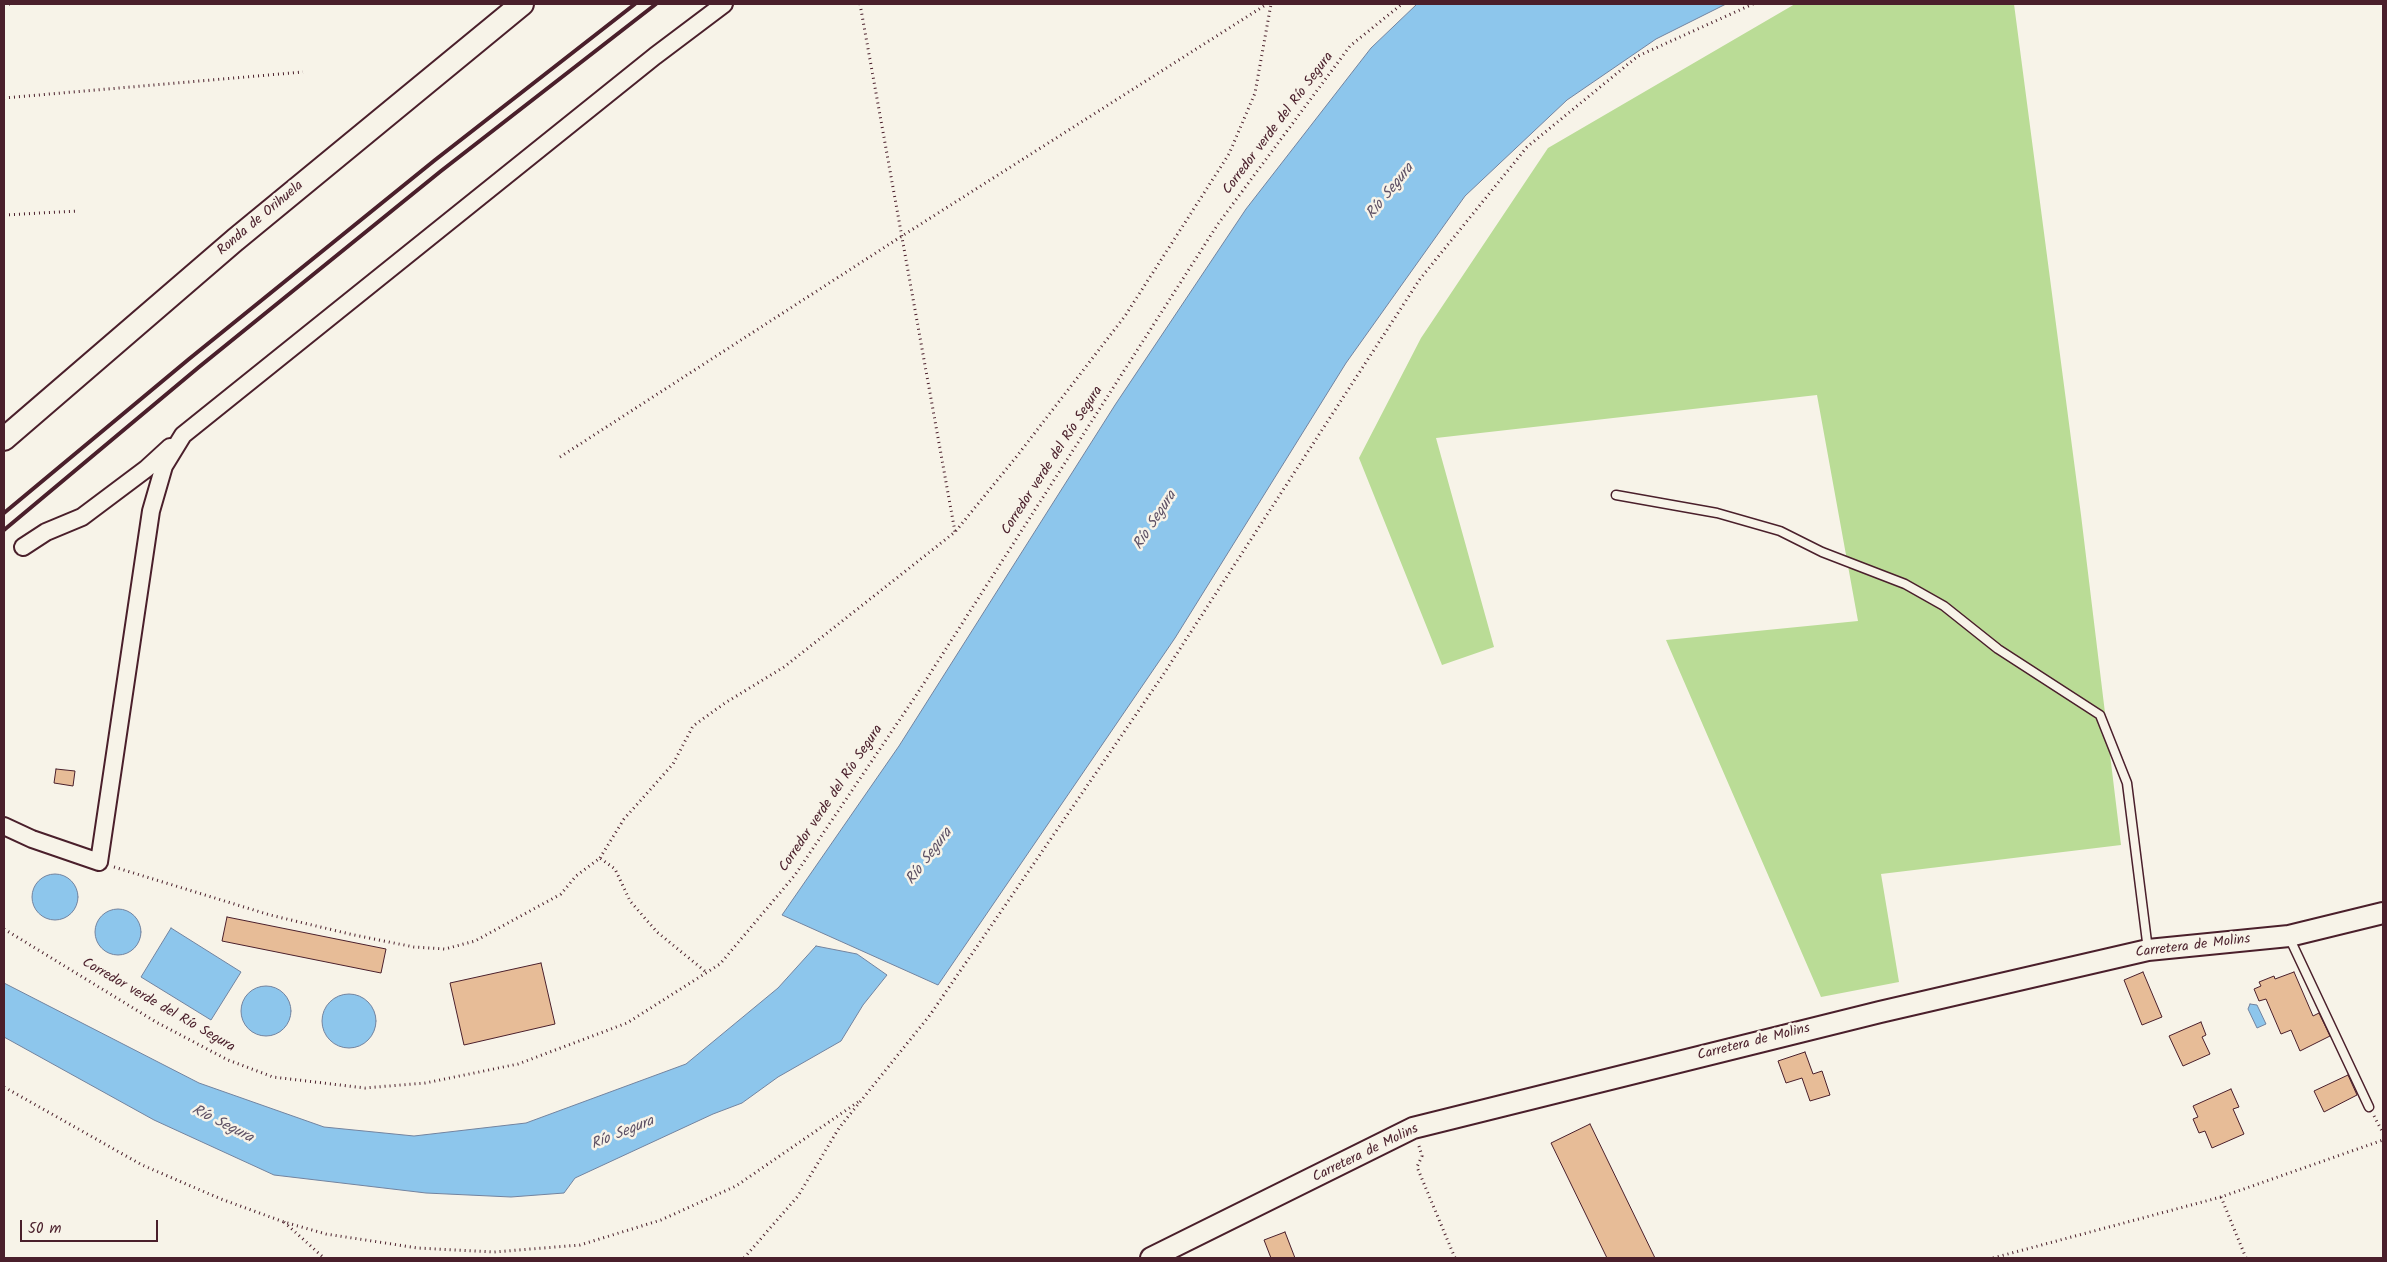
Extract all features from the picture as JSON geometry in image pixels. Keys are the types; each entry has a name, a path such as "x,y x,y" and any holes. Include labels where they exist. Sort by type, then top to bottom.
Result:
{"main road":[{"name":"Ronda de Orihuela","path":"4,439 236,240 522,4"}],"street":[{"path":"23,547 46,532 82,517 146,469 183,435 647,62 724,4"},
{"path":"4,826 32,839 99,862 151,511 164,466 183,435"},
{"name":"Carretera de Molins","path":"1151,1258 1413,1128 1880,1012 2148,950 2289,936 2383,913"}],"lane":[{"path":"1616,495 1718,513 1780,531 1822,552 1905,584 1944,606 1998,649 2100,716 2127,783 2148,950"},
{"path":"2289,936 2369,1107"}],"path":[{"path":"4,4 11,4"},
{"path":"860,4 955,532"},
{"path":"560,457 902,236 1267,4"},
{"path":"99,862 270,916 414,947 445,950 474,941 561,894 576,876 600,858 624,819 673,764 693,726 725,703 784,666 955,532 1017,456 1125,316 1230,154 1255,92 1271,4"},
{"name":"Corredor verde del Río Segura","path":"4,929 156,1022 228,1060 273,1077 365,1088 425,1083 518,1064 627,1022 720,964 795,875 917,694 1218,224 1350,46 1402,4"},
{"path":"744,1258 798,1196 839,1128 930,1015 1161,678 1420,279 1526,147 1638,56 1753,4"},
{"path":"4,98 303,72"},
{"path":"4,215 78,211"},
{"path":"600,858 615,869 630,901 657,932 706,972"},
{"path":"4,1087 142,1165 221,1199 284,1222 326,1234 418,1248 494,1252 580,1246 661,1220 736,1186 862,1099"},
{"path":"2369,1107 2383,1133"},
{"path":"1413,1128 1422,1156 1417,1167 1455,1258"},
{"path":"1993,1258 2222,1198 2383,1140"},
{"path":"2222,1198 2246,1258"},
{"path":"284,1222 324,1258"}],"green space":[{"path":"1795,4 2014,4 2081,515 2121,845 1881,874 1899,982 1821,997 1666,640 1858,621 1817,395 1436,438 1494,647 1442,665 1359,458 1421,338 1548,148"}],"water":[{"name":"Río Segura","path":"1417,4 1726,4 1656,39 1567,100 1465,196 1346,363 1175,638 938,985 782,915 899,746 1115,405 1246,209 1371,48"},
{"path":"51,874 59,874 68,878 74,884 78,897 74,910 68,916 59,920 51,920 42,916 36,910 32,901 32,893 36,884 42,878"},
{"path":"113,909 123,909 137,919 141,932 137,945 131,951 123,955 113,955 99,945 95,937 95,927 105,913"},
{"path":"171,928 241,972 211,1020 141,977"},
{"name":"Río Segura","path":"816,946 857,954 887,975 863,1005 841,1041 778,1077 742,1103 713,1114 575,1178 564,1193 511,1197 426,1193 274,1175 154,1120 4,1037 4,983 199,1083 324,1127 414,1136 526,1123 686,1064 778,988"},
{"path":"266,986 284,993 291,1011 284,1029 266,1036 248,1029 241,1011 248,993"},
{"path":"349,994 359,996 368,1002 374,1011 376,1021 374,1031 368,1040 359,1046 349,1048 339,1046 330,1040 324,1031 322,1021 324,1011 330,1002 339,996"},
{"path":"2250,1004 2257,1005 2266,1024 2257,1028 2248,1009"}],"building":[{"path":"56,769 75,771 73,786 54,783"},
{"path":"227,917 386,949 381,973 222,941"},
{"path":"541,963 555,1024 464,1045 450,983"},
{"path":"2143,972 2162,1017 2142,1025 2124,980"},
{"path":"2294,972 2313,1016 2319,1013 2330,1036 2300,1051 2291,1030 2281,1034 2266,999 2259,1001 2254,989 2261,986 2259,982 2274,976 2275,979"},
{"path":"2201,1022 2206,1035 2202,1037 2210,1054 2183,1066 2169,1036"},
{"path":"1805,1052 1813,1074 1822,1071 1830,1095 1810,1101 1802,1078 1786,1083 1778,1061"},
{"path":"2348,1075 2357,1095 2324,1112 2314,1091"},
{"path":"2231,1089 2239,1107 2233,1109 2244,1134 2212,1148 2205,1131 2199,1133 2193,1119 2198,1117 2193,1106"},
{"path":"1590,1124 1655,1258 1607,1258 1551,1143"},
{"path":"1285,1232 1295,1258 1271,1258 1264,1240"}],"railway":[{"path":"4,513 189,359 435,160 635,4"},
{"path":"4,530 199,367 441,171 656,4"}]}
